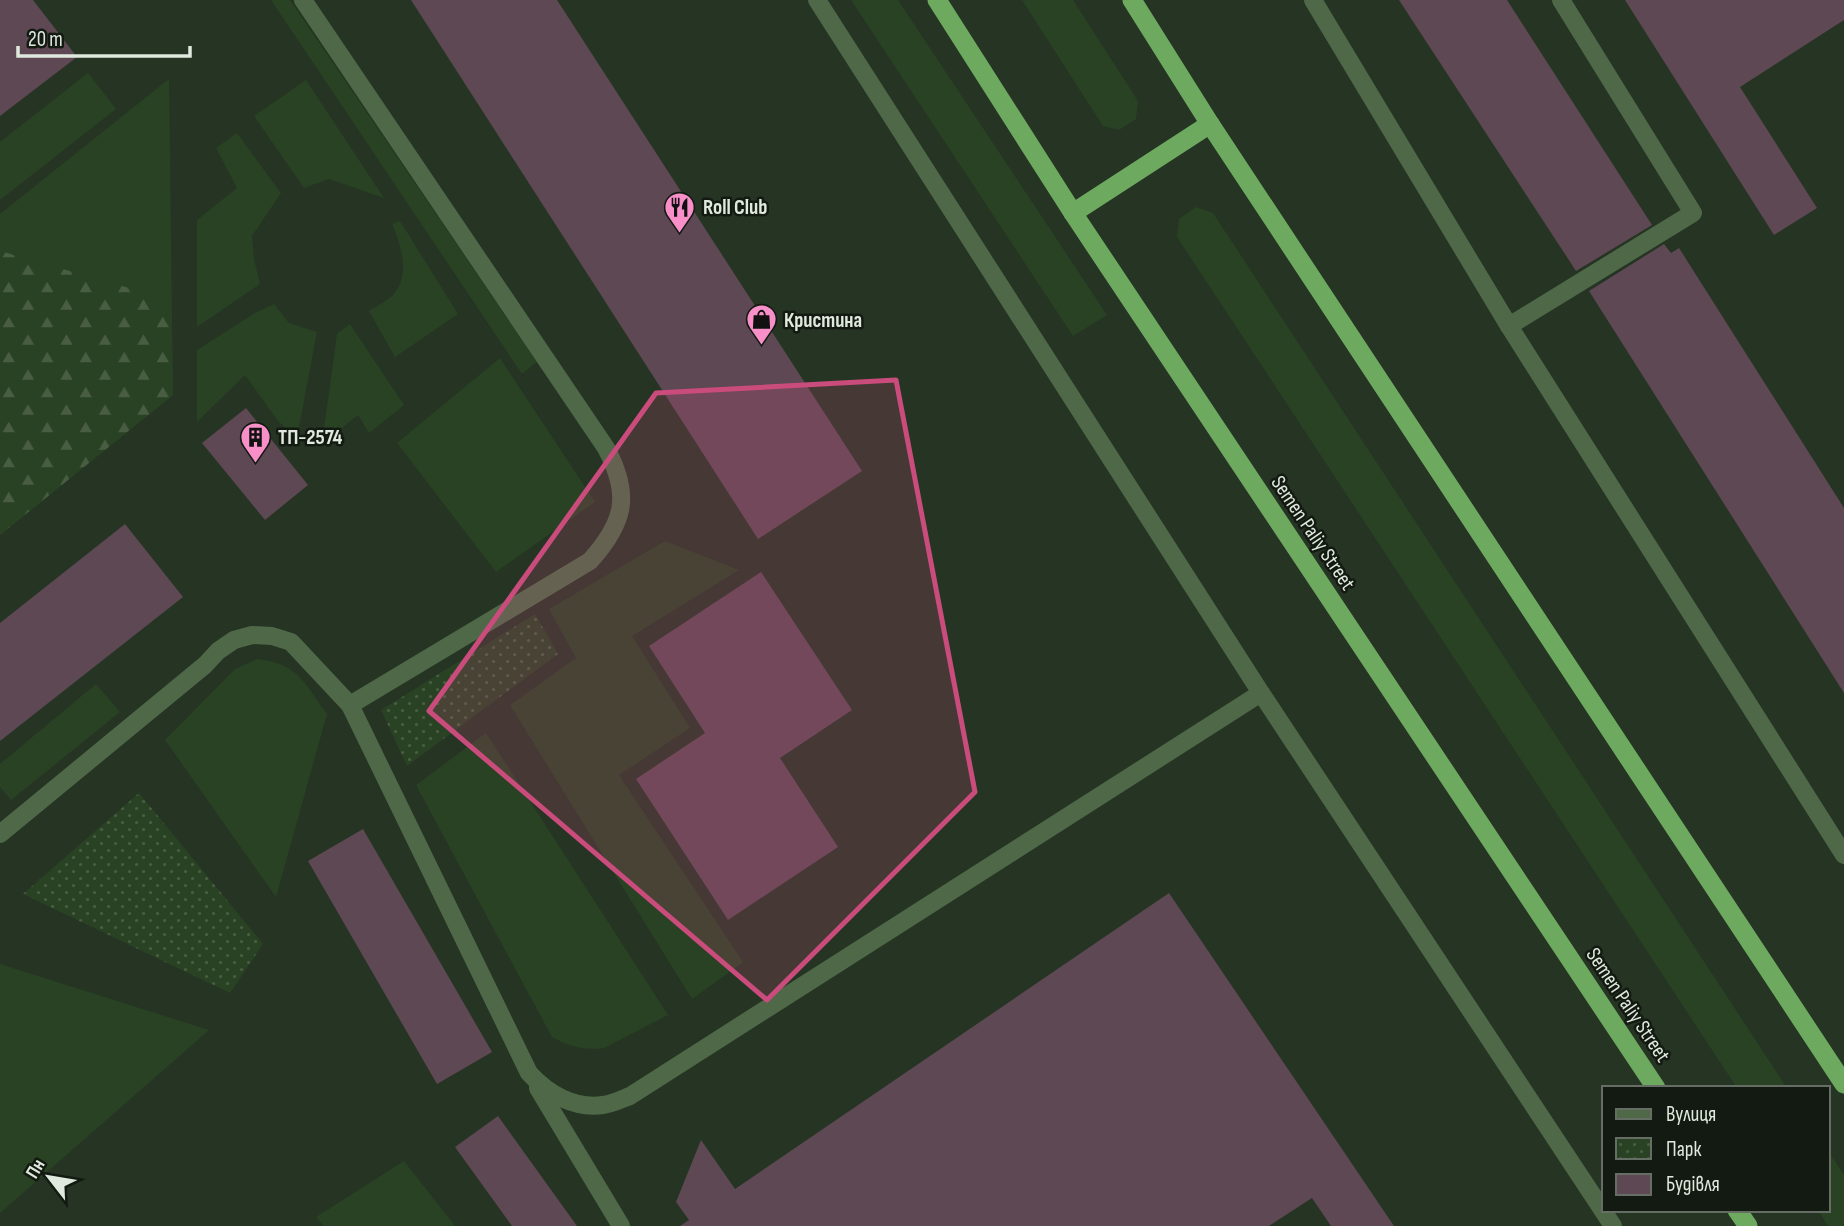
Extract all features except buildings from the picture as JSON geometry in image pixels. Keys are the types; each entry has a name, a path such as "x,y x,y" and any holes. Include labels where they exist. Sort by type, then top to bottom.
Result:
{"highway":[{"name":"Semen Paliy Street","path":"937,0 1073,213 1655,1086"},
{"path":"1132,0 1210,124 1844,1084"},
{"path":"1073,213 1210,124"}],"street":[{"path":"303,0 606,448 618,470 622,495 618,520 607,542 590,561 349,705"},
{"path":"817,0 1261,693 1602,1209"},
{"path":"1313,0 1509,326 1844,855"},
{"path":"1509,326 1693,214 1561,0"},
{"path":"0,834 205,665 218,650 234,640 253,635 272,636 291,642 349,705 529,1073 621,1226"},
{"path":"529,1073 555,1096 578,1104 604,1105 630,1096 1261,693"}],"highlighted area":[{"path":"896,380 975,792 767,1000 429,711 656,393"}],"green space":[{"path":"271,0 290,0 537,362 522,374"},
{"path":"851,0 898,0 1107,315 1073,336"},
{"path":"1022,0 1073,0 1138,101 1136,119 1119,130 1103,126"},
{"path":"88,73 116,109 0,200 0,142"},
{"path":"169,79 173,395 0,535 0,214"},
{"path":"306,80 384,198 329,179 304,188 254,116"},
{"path":"237,133 281,193 252,236 260,284 197,327 197,220 237,188 216,148"},
{"path":"1196,207 1213,213 1786,1086 1736,1086 1177,237 1179,219"},
{"path":"400,221 458,314 395,357 369,311 393,295 402,278 403,260 392,224"},
{"path":"0,251 171,300 173,395 0,535"},
{"path":"274,304 289,323 317,332 297,438 278,421 245,375 197,422 197,350"},
{"path":"350,324 404,405 369,433 358,415 322,444 337,334"},
{"path":"500,358 595,502 496,572 397,443"},
{"path":"665,541 739,570 632,636 690,728 619,775 743,962 692,999 510,705 576,658 549,609"},
{"path":"535,614 558,654 407,766 381,710"},
{"path":"257,659 271,661 291,670 306,684 327,714 276,897 165,740 235,669"},
{"path":"96,684 120,712 11,800 0,787 0,764"},
{"path":"486,733 668,1015 604,1048 577,1047 552,1037 416,785"},
{"path":"139,793 263,944 230,993 23,894"},
{"path":"0,964 209,1030 0,1213"},
{"path":"1830,1154 1844,1175 1844,1226 1828,1226 1819,1212 1830,1212"},
{"path":"404,1161 455,1226 324,1226 316,1217"}],"place":[{"name":"Roll Club","path":"680,234"},
{"name":"Кристина","path":"761,347"},
{"name":"ТП-2574","path":"255,464"}]}
